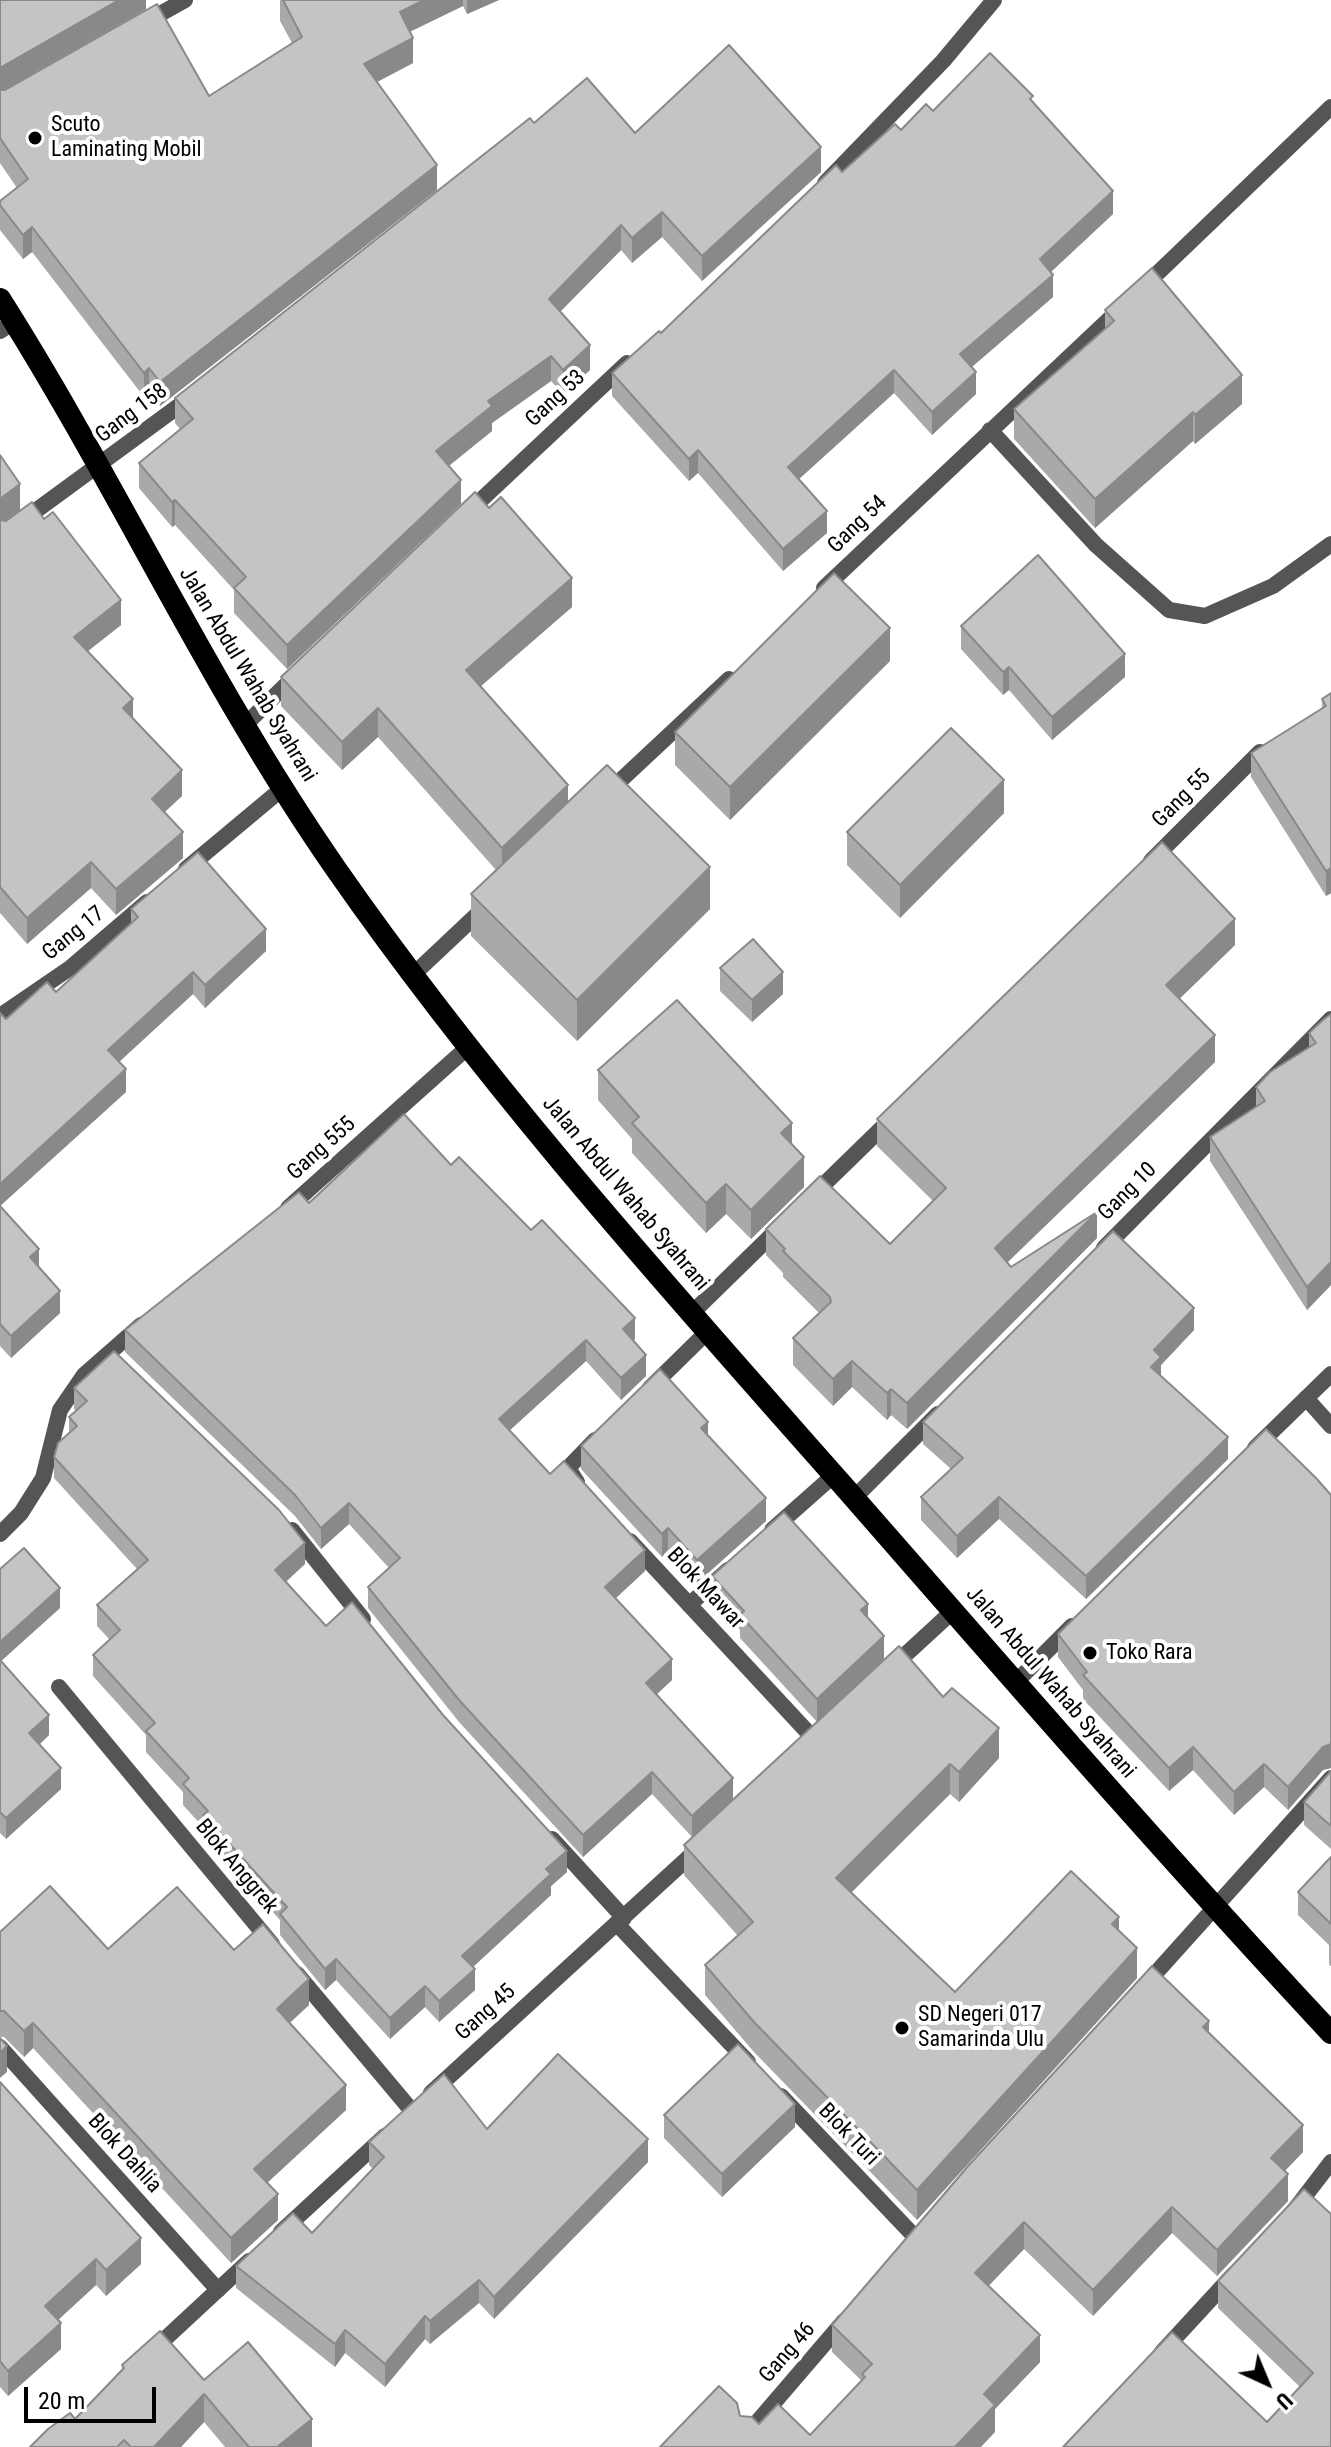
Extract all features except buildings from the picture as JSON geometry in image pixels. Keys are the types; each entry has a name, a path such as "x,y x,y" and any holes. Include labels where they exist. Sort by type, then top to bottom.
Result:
{"highway":[{"name":"Jalan Abdul Wahab Syahrani","path":"0,299 7,326 97,469 283,788 337,870 468,1047 706,1333 1215,1909 1331,2033"}],"street":[{"path":"134,29 185,0"},
{"path":"818,191 943,61 994,0"},
{"name":"Gang 54","path":"812,599 1206,229 1331,107"},
{"name":"Gang 53","path":"459,521 642,350"},
{"name":"Gang 158","path":"0,537 97,469 208,384"},
{"path":"990,430 1096,545 1169,610 1205,616 1273,586 1331,544"},
{"path":"245,725 312,660"},
{"path":"597,802 746,663"},
{"name":"Gang 55","path":"1137,874 1260,752"},
{"name":"Gang 17","path":"0,1016 70,968 283,788"},
{"path":"415,973 495,898"},
{"name":"Gang 10","path":"1096,1256 1331,1019"},
{"name":"Gang 555","path":"274,1219 468,1047"},
{"path":"691,1314 903,1108"},
{"path":"0,1534 21,1513 43,1478 60,1410 84,1375 113,1356 155,1313"},
{"path":"639,1398 706,1333"},
{"path":"1239,1464 1331,1374"},
{"path":"1306,1398 1331,1426"},
{"path":"854,1498 953,1400"},
{"path":"592,1498 568,1468 605,1430"},
{"path":"689,1605 834,1475"},
{"path":"276,1513 374,1633"},
{"name":"Blok Mawar","path":"613,1522 814,1739"},
{"path":"883,1675 953,1611"},
{"path":"1015,1683 1082,1617"},
{"name":"Blok Anggrek","path":"59,1687 412,2111"},
{"path":"1131,2001 1331,1778"},
{"name":"Blok Turi","path":"538,1823 621,1921 915,2238"},
{"name":"Gang 45","path":"139,2363 713,1834"},
{"name":"Blok Dahlia","path":"0,2047 218,2290"},
{"path":"1286,2218 1331,2162"},
{"path":"1148,2367 1244,2264"},
{"name":"Gang 46","path":"747,2434 856,2307"}],"place":[{"name":"Scuto Laminating Mobil","path":"35,138"},
{"name":"Toko Rara","path":"1090,1653"},
{"name":"SD Negeri 017 Samarinda Ulu","path":"902,2028"}]}
